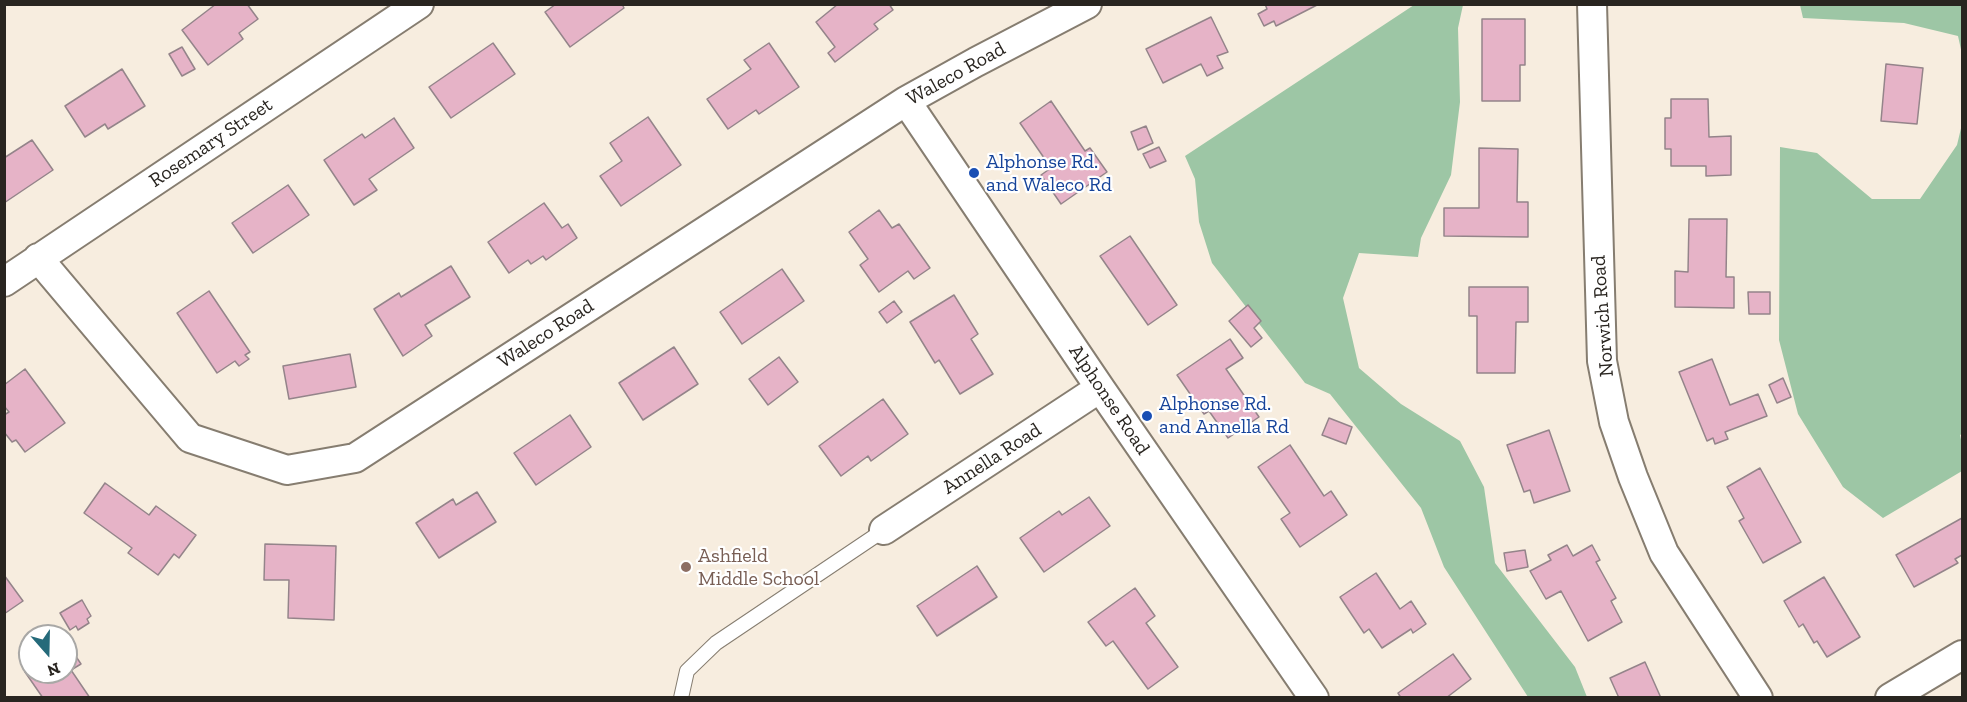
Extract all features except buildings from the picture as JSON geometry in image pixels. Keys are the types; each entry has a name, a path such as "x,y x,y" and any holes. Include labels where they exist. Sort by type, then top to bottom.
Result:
{"street":[{"name":"Rosemary Street","path":"4,282 419,4"},
{"name":"Waleco Road","path":"38,258 190,438 287,470 355,458 906,102 976,62 1087,4"},
{"name":"Norwich Road","path":"1592,4 1602,361 1614,422 1633,477 1664,553 1758,698"},
{"name":"Alphonse Road","path":"906,102 1314,698"},
{"name":"Annella Road","path":"884,530 1100,388"},
{"path":"1890,698 1962,655"}],"lane":[{"path":"681,698 687,671 716,643 884,530"}],"green space":[{"path":"1414,5 1463,5 1458,28 1460,102 1451,175 1421,238 1418,257 1359,253 1343,298 1359,368 1401,404 1460,441 1484,487 1495,563 1575,667 1587,697 1528,697 1444,567 1421,508 1330,394 1305,383 1212,263 1199,222 1195,179 1185,156"},
{"path":"1800,5 1962,5 1962,54 1958,36 1904,23 1803,18"},
{"path":"1962,124 1962,434 1960,435 1962,471 1883,518 1843,487 1798,414 1779,340 1780,147 1817,153 1872,199 1920,199 1957,145"}],"place":[{"name":"Alphonse Rd. and Waleco Rd","path":"974,173"},
{"name":"Alphonse Rd. and Annella Rd","path":"1147,416"},
{"name":"Ashfield Middle School","path":"686,567"}]}
